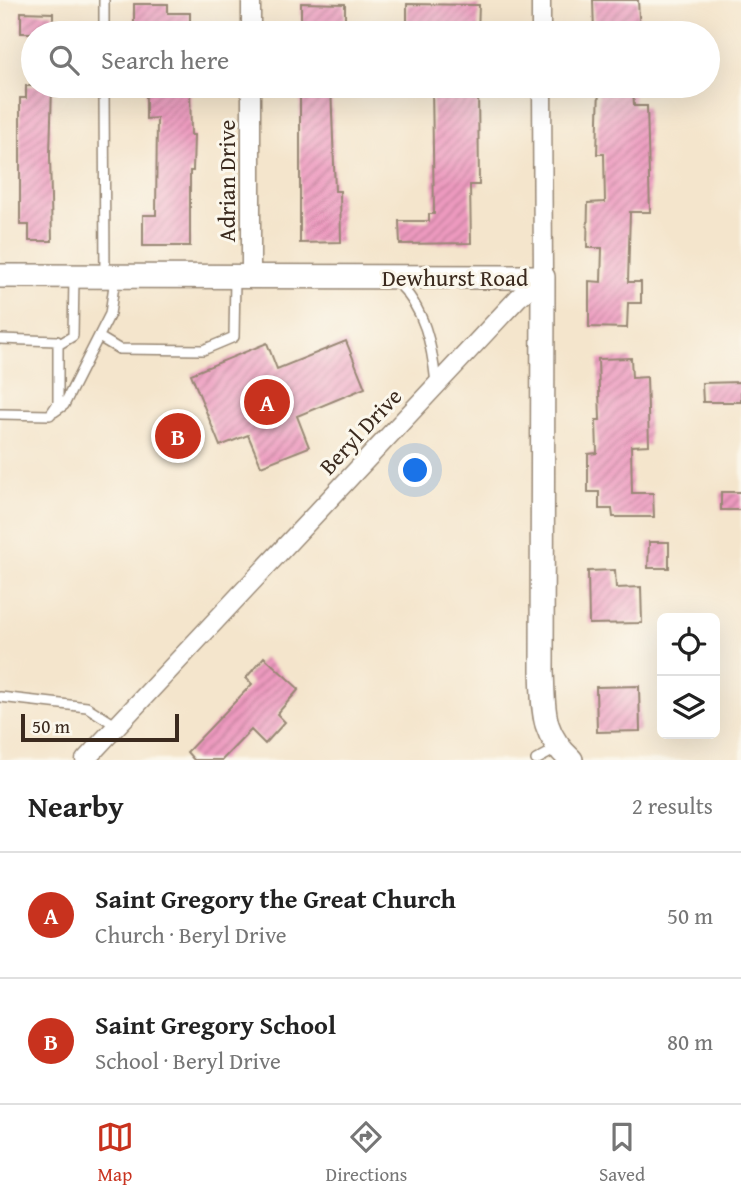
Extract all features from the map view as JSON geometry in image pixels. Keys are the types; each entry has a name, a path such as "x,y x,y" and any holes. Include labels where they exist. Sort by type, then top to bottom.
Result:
{"street":[{"path":"251,0 251,21"},
{"path":"541,0 541,21"},
{"name":"Adrian Drive","path":"243,276 250,98"},
{"path":"542,98 543,277"},
{"name":"Dewhurst Road","path":"0,276 543,277 542,670 545,726 565,754"},
{"name":"Beryl Drive","path":"85,760 518,298 543,277"}],"lane":[{"path":"104,0 104,21"},
{"path":"0,414 50,415 64,405 110,314 104,98"},
{"path":"58,345 73,337 74,276"},
{"path":"99,337 119,349 203,350 234,337 243,276"},
{"path":"392,277 404,288 429,334 437,385"},
{"path":"0,339 57,341 58,403 50,415"},
{"path":"0,697 87,706 117,726"},
{"path":"536,760 565,754"}],"building":[{"path":"593,0 638,0 639,21 594,21"},
{"path":"301,3 345,4 345,21 301,21"},
{"path":"134,4 168,4 168,13 190,13 190,21 134,21"},
{"path":"407,4 479,5 478,21 407,21"},
{"path":"21,12 53,13 53,21 21,21"},
{"path":"21,98 52,98 52,241 29,241 29,225 20,225"},
{"path":"146,98 190,98 191,135 194,135 193,171 190,171 190,246 143,246 143,215 156,215 157,118 146,119"},
{"path":"300,98 331,98 335,191 340,191 341,242 300,243"},
{"path":"432,98 478,98 479,185 470,185 471,243 400,244 399,221 429,221 429,214 434,214"},
{"path":"599,98 634,98 634,106 647,106 650,212 630,212 628,282 641,282 641,303 628,303 627,328 589,327 589,281 601,282 602,248 587,248 588,203 605,202 604,154 597,154"},
{"path":"346,341 365,388 297,416 309,447 261,466 248,435 220,446 191,374 267,343 277,369"},
{"path":"631,358 632,378 647,377 649,445 631,446 632,493 653,493 654,517 613,517 612,509 599,509 599,492 588,492 588,454 597,453 596,420 600,420 598,359"},
{"path":"741,382 741,402 703,402 702,383"},
{"path":"721,492 741,492 741,510 721,510"},
{"path":"649,542 669,542 669,568 648,568"},
{"path":"615,570 616,588 641,587 642,623 589,624 588,571"},
{"path":"264,657 299,689 277,714 285,722 265,744 251,730 222,760 194,760 187,752 252,684 246,678"},
{"path":"639,686 640,731 597,732 596,687"}],"place":[{"name":"Saint Gregory the Great Church","path":"267,402"},
{"name":"Saint Gregory School","path":"178,436"}]}
